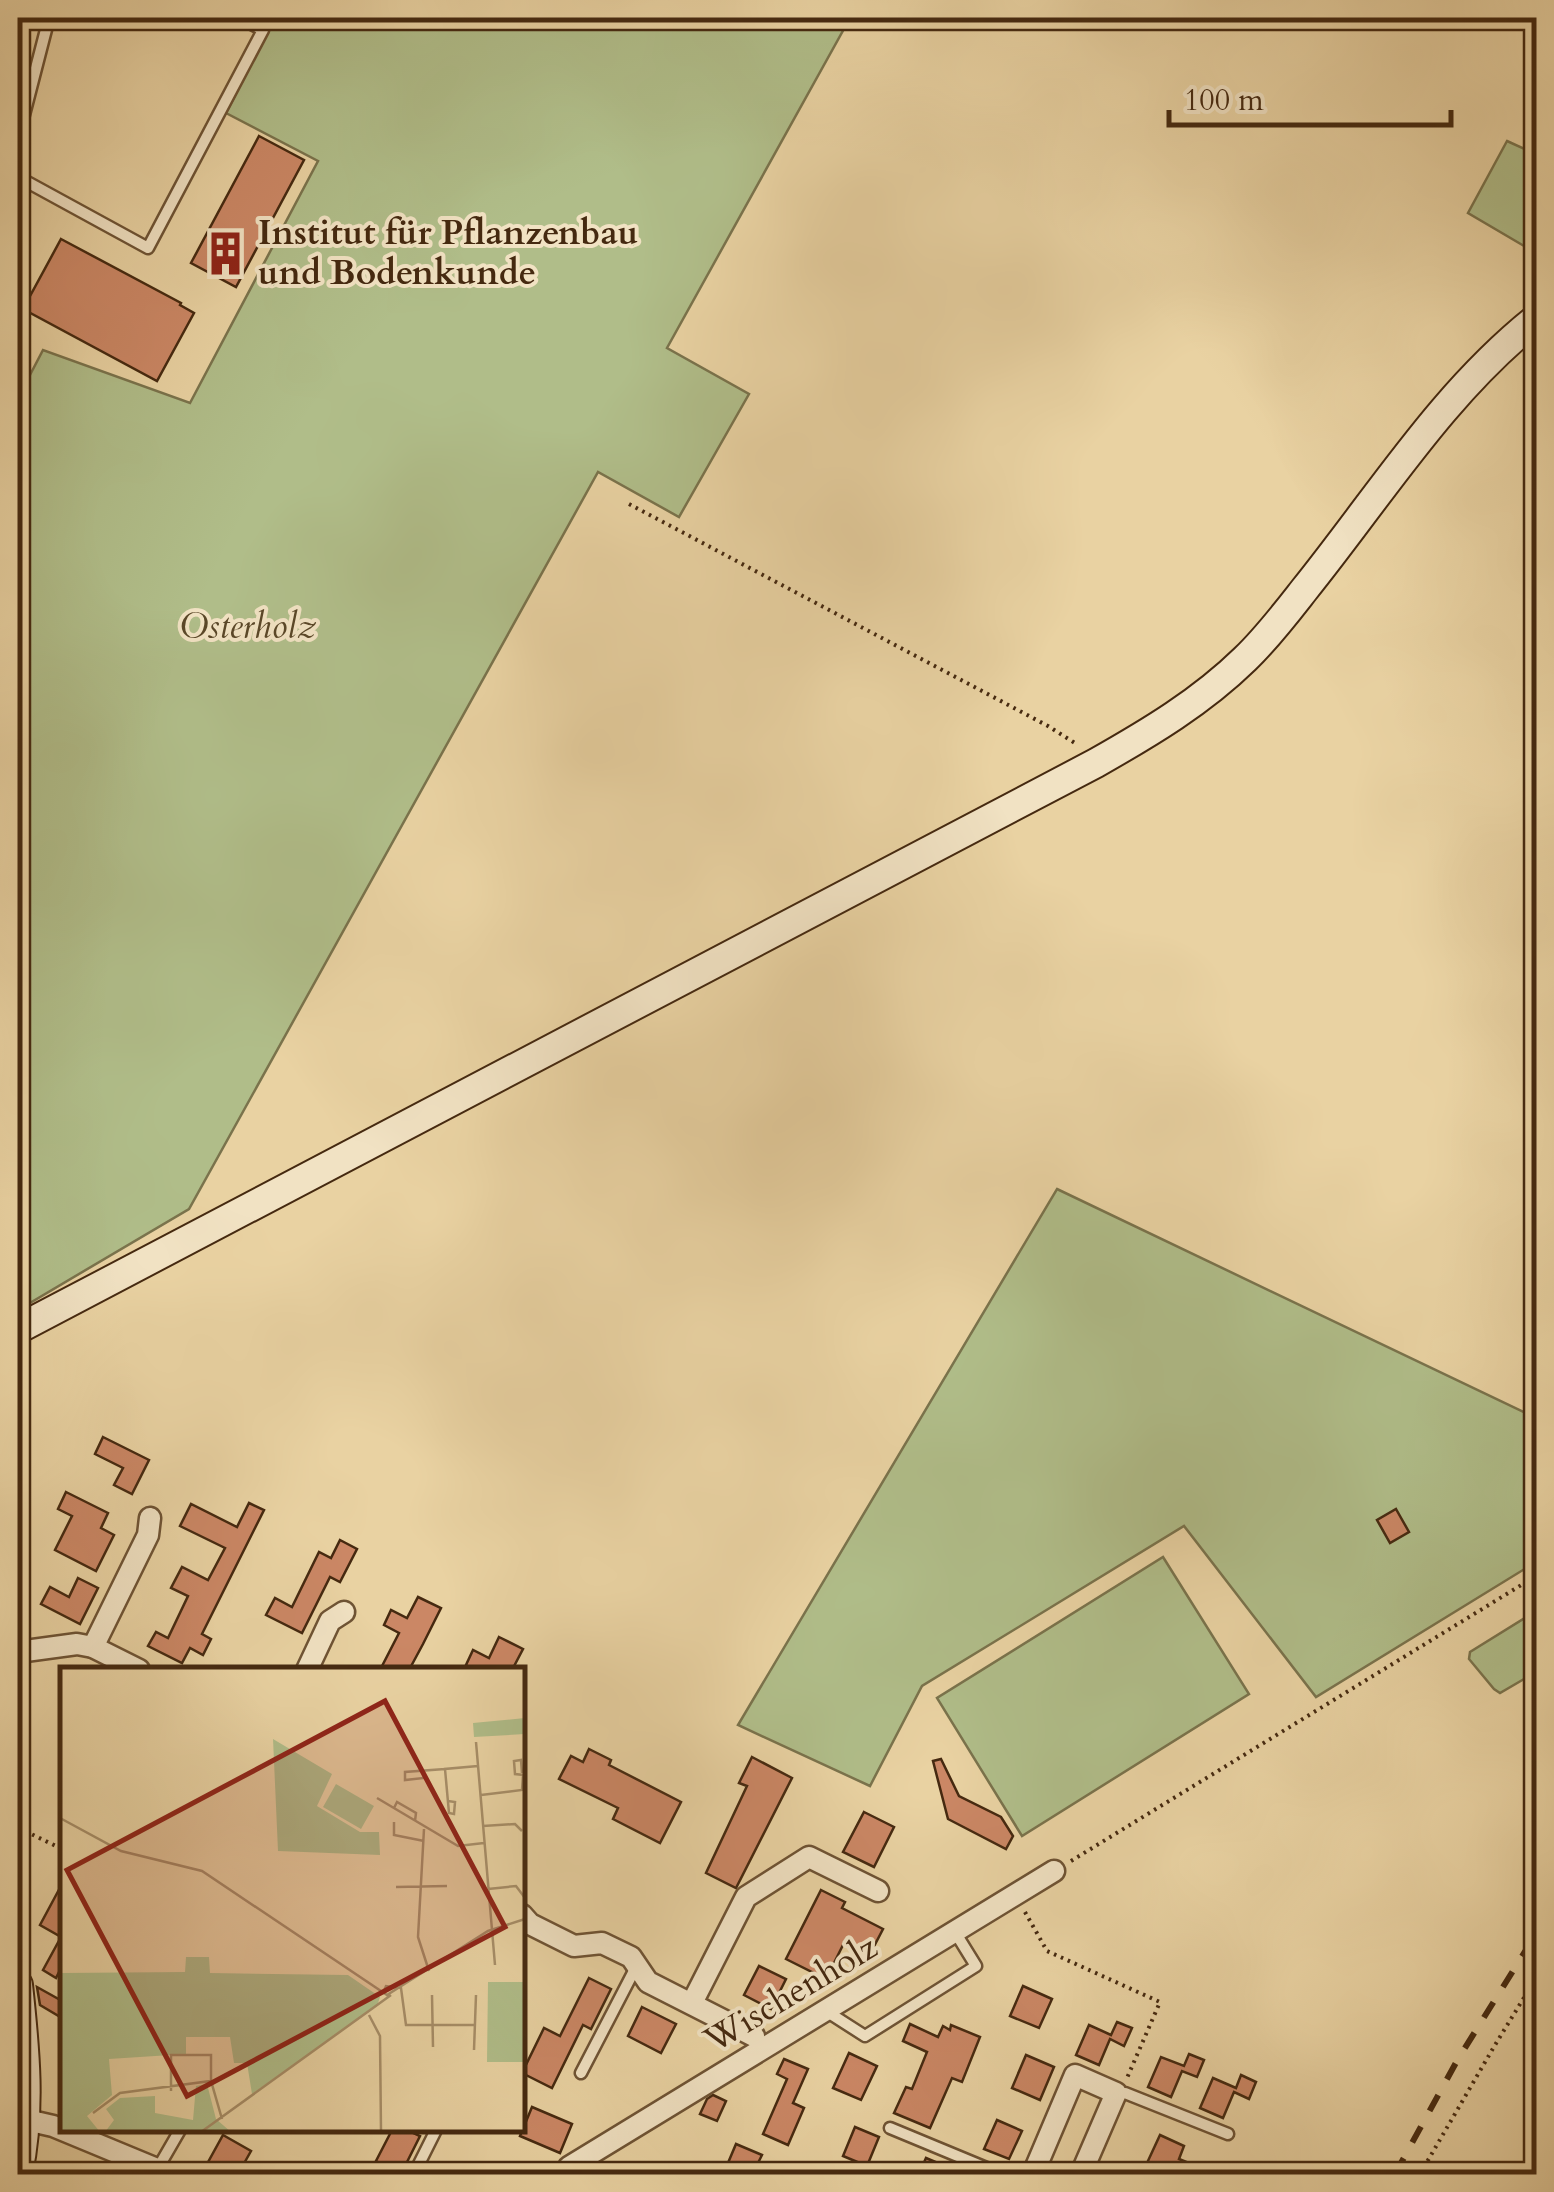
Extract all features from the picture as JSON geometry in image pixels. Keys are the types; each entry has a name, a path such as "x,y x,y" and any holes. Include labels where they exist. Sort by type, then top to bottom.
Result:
{"main road":[{"path":"27,1324 1096,763 1165,723 1246,658 1317,575 1448,405 1502,348 1536,319"},
{"path":"18,1985 24,2033 18,2173"}],"street":[{"path":"93,1647 148,1535 150,1518"},
{"path":"307,1667 330,1620 344,1612"},
{"path":"18,1652 77,1644 93,1647 133,1667"},
{"path":"692,2003 746,1896 809,1857 878,1891"},
{"name":"Wischenholz","path":"566,2174 569,2167 1054,1872"},
{"path":"525,1918 574,1946 602,1943 630,1957 648,1982 754,2036"},
{"path":"1033,2174 1074,2075 1116,2093 1081,2174"},
{"path":"22,2118 60,2129"},
{"path":"67,2132 164,2172"}],"lane":[{"path":"18,138 49,18"},
{"path":"18,177 148,248 263,30 240,18"},
{"path":"18,1360 23,1384 18,1395"},
{"path":"826,2011 865,2036 976,1966 955,1932"},
{"path":"581,2072 637,1966"},
{"path":"1116,2093 1228,2134"},
{"path":"890,2128 1001,2174"},
{"path":"164,2172 179,2132"},
{"path":"414,2174 435,2132"}],"path":[{"path":"629,504 1048,726 1078,745 1096,763"},
{"path":"1054,1872 1536,1576"},
{"path":"18,1830 26,1830 60,1848"},
{"path":"1015,1895 1047,1951 1160,2002 1123,2086 1116,2093"},
{"path":"1420,2174 1536,1978"}],"green space":[{"name":"Osterholz","path":"275,18 850,18 667,348 749,394 679,517 598,472 189,1209 18,1310 18,398 43,350 190,403 318,161 226,113"},
{"path":"1507,141 1536,154 1536,253 1468,213"},
{"path":"1057,1189 1536,1418 1536,1562 1316,1697 1184,1526 922,1686 870,1786 738,1725"},
{"path":"1163,1557 1249,1694 1022,1836 937,1698"},
{"path":"1536,1611 1536,1672 1500,1693 1469,1659 1470,1652"}],"building":[{"path":"259,136 304,160 236,287 191,263"},
{"name":"Institut für Pflanzenbau und Bodenkunde","path":"61,239 194,313 157,381 23,309"},
{"path":"103,1437 149,1460 132,1494 114,1485 123,1468 95,1454"},
{"path":"66,1492 108,1513 101,1528 114,1535 96,1571 55,1550 72,1516 58,1509"},
{"path":"249,1503 264,1510 202,1634 211,1639 203,1655 190,1648 182,1663 148,1646 156,1632 168,1638 188,1596 171,1588 182,1567 208,1580 225,1548 180,1526 191,1504 237,1527"},
{"path":"1396,1509 1409,1532 1390,1543 1377,1520"},
{"path":"340,1540 357,1549 340,1582 330,1577 302,1633 266,1615 275,1598 292,1607 319,1552 331,1558"},
{"path":"78,1578 98,1588 80,1624 41,1604 50,1587 69,1597"},
{"path":"418,1597 441,1608 411,1667 382,1667 399,1633 384,1625 391,1610 407,1618"},
{"path":"499,1637 523,1649 514,1667 466,1665 473,1650 489,1658"},
{"path":"589,1749 611,1760 609,1765 681,1802 660,1843 613,1819 618,1808 559,1779 571,1756 583,1762"},
{"path":"752,1757 792,1778 736,1888 706,1873 747,1786 739,1783"},
{"path":"941,1759 959,1796 1001,1817 1013,1836 1006,1849 948,1819 933,1761"},
{"path":"864,1812 894,1827 874,1867 843,1852"},
{"path":"60,1888 60,1936 40,1925"},
{"path":"821,1890 845,1902 842,1908 883,1929 870,1954 845,1941 826,1979 786,1959"},
{"path":"60,1939 60,1970 56,1978 43,1970"},
{"path":"759,1966 786,1979 771,2009 744,1995"},
{"path":"589,1978 611,1989 591,2029 583,2025 552,2088 525,2074 525,2067 544,2028 560,2036"},
{"path":"1023,1986 1052,1999 1039,2028 1010,2016"},
{"path":"37,1987 60,2000 60,2017 40,2005"},
{"path":"642,2007 676,2024 661,2053 628,2036"},
{"path":"1117,2022 1132,2028 1124,2046 1110,2039 1099,2065 1076,2055 1089,2025 1111,2035"},
{"path":"910,2024 938,2037 943,2026 950,2030 951,2025 980,2037 962,2082 952,2078 930,2128 894,2113 906,2087 912,2089 927,2052 903,2041"},
{"path":"849,2053 877,2066 861,2100 833,2088"},
{"path":"1189,2054 1204,2060 1197,2077 1182,2071 1171,2097 1148,2087 1161,2057 1184,2066"},
{"path":"1026,2055 1054,2067 1040,2100 1012,2088"},
{"path":"784,2059 808,2069 793,2103 804,2108 788,2145 763,2134 787,2079 777,2074"},
{"path":"1241,2075 1256,2082 1249,2099 1234,2092 1223,2118 1200,2108 1213,2078 1236,2088"},
{"path":"713,2095 726,2101 717,2121 700,2114"},
{"path":"532,2107 572,2124 560,2153 520,2136 525,2132"},
{"path":"997,2120 1022,2131 1009,2159 984,2149"},
{"path":"855,2127 879,2137 867,2166 843,2156"},
{"path":"391,2132 420,2136 401,2174 376,2161"},
{"path":"223,2135 251,2151 238,2174 225,2174 207,2164"},
{"path":"1160,2135 1184,2146 1179,2159 1216,2174 1173,2174 1147,2163"},
{"path":"736,2144 762,2155 758,2163 785,2174 736,2174 725,2170"},
{"path":"926,2158 964,2174 919,2174"}],"railway":[{"path":"1395,2174 1458,2059 1536,1934"}],"place":[{"name":"Institut für Pflanzenbau und Bodenkunde","path":"225,253"}]}
